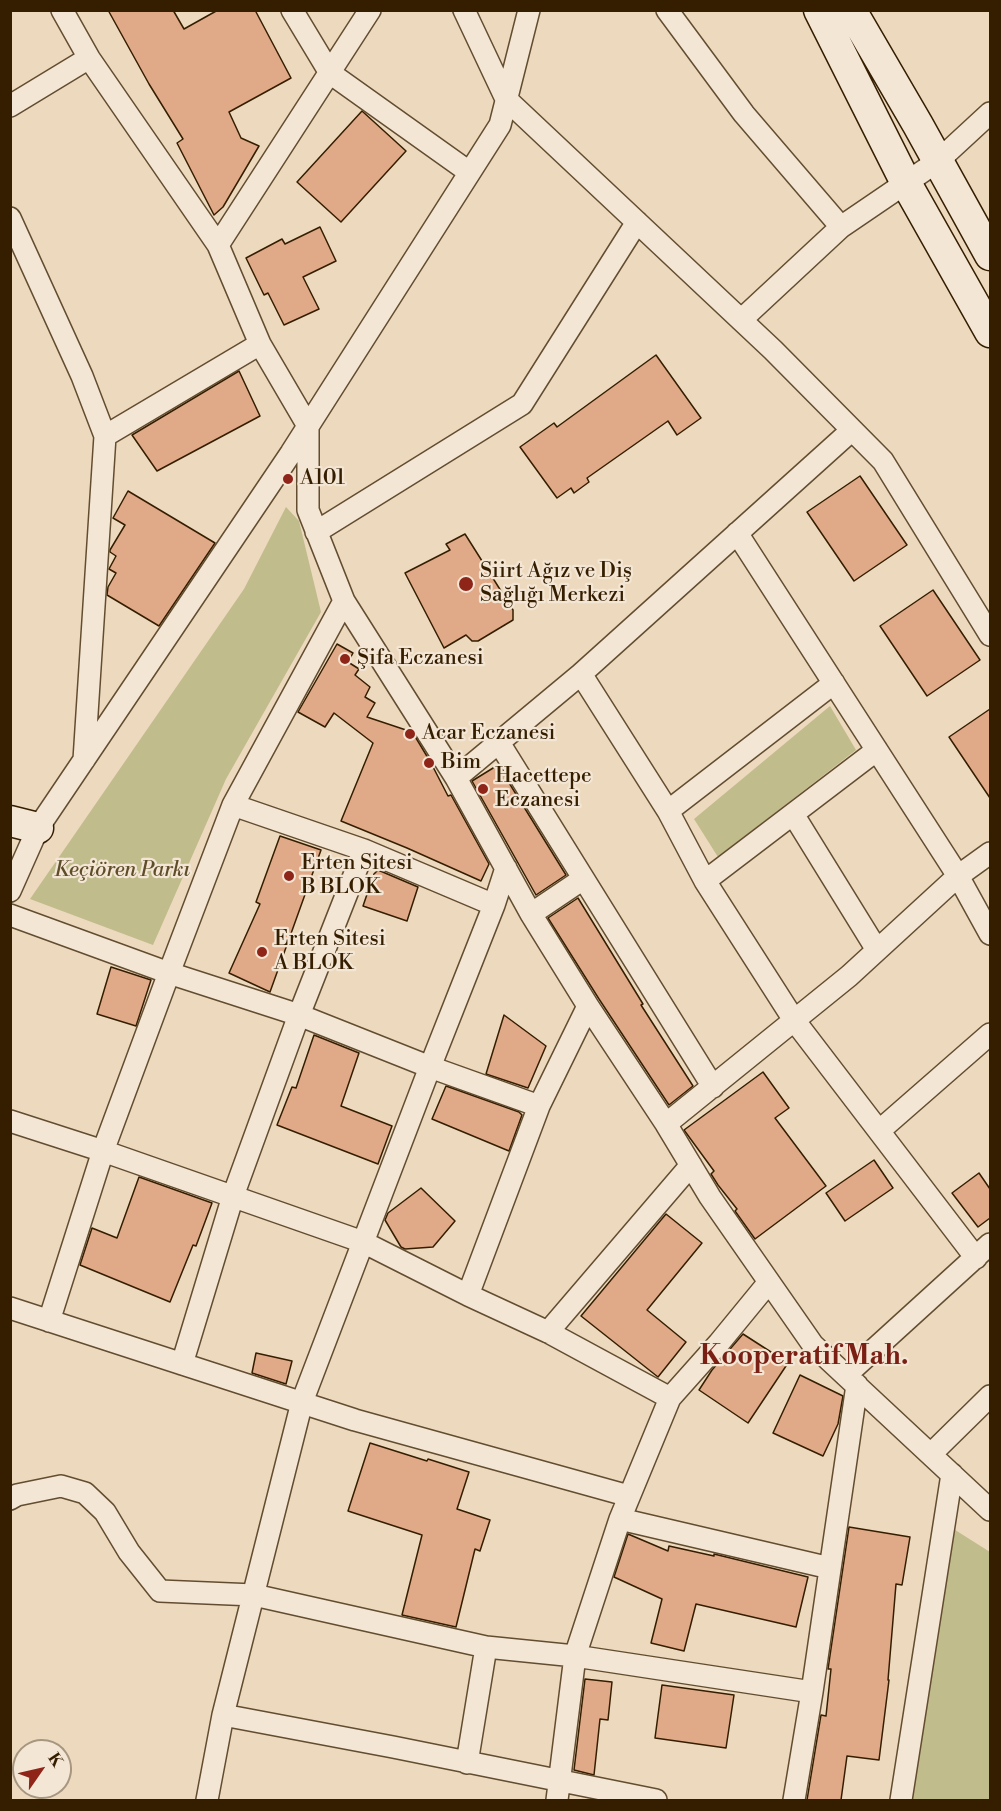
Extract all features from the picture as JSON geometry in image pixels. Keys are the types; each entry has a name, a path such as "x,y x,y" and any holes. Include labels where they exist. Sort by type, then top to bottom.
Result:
{"street":[{"path":"62,10 89,58 218,245 260,344 308,426 308,510 344,601 456,778 531,914 588,1006 666,1124 710,1197 813,1345 952,1473 986,1498"},
{"path":"292,10 330,73 469,172"},
{"path":"218,245 370,10"},
{"path":"464,10 506,99 741,320 883,461 985,613 990,635"},
{"path":"10,891 24,824 84,760 308,426 500,125 529,10"},
{"path":"667,10 744,114 841,227"},
{"path":"819,10 906,183 990,332"},
{"path":"851,10 990,255"},
{"path":"10,106 89,58"},
{"path":"741,320 841,227 938,161 990,113"},
{"path":"10,218 82,376 105,436 84,760"},
{"path":"316,532 522,404 637,222"},
{"path":"105,436 260,344"},
{"path":"456,778 581,674 852,430"},
{"path":"737,533 958,876 990,934"},
{"path":"49,1321 103,1151 233,805 344,601"},
{"path":"581,674 668,811 705,881 794,1020 879,1131 983,1251 851,1380 830,1568 794,1800"},
{"path":"668,811 834,683"},
{"path":"498,741 713,1087"},
{"path":"705,881 877,750"},
{"path":"233,805 364,850 494,905"},
{"path":"793,814 877,950"},
{"path":"182,1364 233,1196 299,1015 364,850"},
{"path":"666,1124 849,976 958,876 990,852"},
{"path":"207,1800 224,1715 302,1402 494,905 506,868"},
{"path":"531,914 583,879"},
{"path":"10,915 169,973 299,1015 430,1067 539,1106"},
{"path":"468,1295 539,1106 588,1006"},
{"path":"879,1131 990,1034"},
{"path":"10,1121 363,1242 548,1332 670,1398"},
{"path":"548,1332 691,1165"},
{"path":"557,1791 575,1656 629,1496 670,1398 769,1282"},
{"path":"10,1308 355,1420 629,1496"},
{"path":"931,1454 990,1396"},
{"path":"901,1800 952,1473"},
{"path":"10,1499 17,1495 61,1486 85,1493 105,1512 129,1552 159,1591 254,1595 486,1647 575,1656 812,1692"},
{"path":"620,1519 830,1568"},
{"path":"468,1763 486,1647"},
{"path":"224,1715 468,1763 557,1791 656,1800"}],"green space":[{"name":"Keçiören Parkı","path":"286,507 299,521 321,612 226,779 153,945 30,899 244,589"},
{"path":"830,706 856,750 718,857 694,819"},
{"path":"952,1528 990,1552 990,1800 908,1800"}],"building":[{"path":"108,10 173,10 184,29 218,10 255,10 291,78 229,112 241,138 259,146 223,207 214,215 177,143 183,139"},
{"path":"362,111 406,151 341,222 297,182"},
{"path":"320,227 336,261 303,277 319,309 284,325 268,293 264,295 246,258 282,239 285,244"},
{"path":"656,355 701,418 677,435 668,421 587,478 589,482 574,493 571,488 557,498 520,447 554,423 557,427"},
{"path":"239,371 260,416 157,471 132,435"},
{"path":"860,476 907,545 854,581 807,512"},
{"path":"128,491 215,543 159,626 107,595 108,587 116,573 109,569 116,556 110,550 125,525 113,518"},
{"path":"465,534 513,610 513,620 478,641 472,641 466,635 444,648 405,573 450,550 446,544"},
{"path":"933,590 980,660 927,696 880,626"},
{"path":"337,644 353,653 348,662 359,669 355,675 370,687 365,697 375,703 367,717 413,733 448,796 451,795 489,864 481,881 341,821 373,743 334,713 325,727 298,712"},
{"path":"990,709 990,798 949,737"},
{"path":"498,765 566,875 536,895 472,781"},
{"path":"280,836 321,850 270,992 229,973 260,904 256,902"},
{"path":"378,870 418,887 407,921 363,906 374,874"},
{"path":"578,898 643,1004 641,1005 693,1086 669,1105 548,918"},
{"path":"111,967 151,980 136,1026 97,1014"},
{"path":"504,1015 546,1046 528,1088 486,1074"},
{"path":"314,1035 359,1053 341,1106 392,1126 378,1164 277,1125 292,1087 296,1088"},
{"path":"763,1072 789,1108 775,1118 826,1186 755,1239 735,1211 737,1209 711,1174 714,1171 684,1130"},
{"path":"446,1086 522,1115 509,1151 432,1119"},
{"path":"874,1160 893,1188 845,1221 826,1193"},
{"path":"979,1173 990,1189 990,1218 978,1227 952,1193"},
{"path":"139,1177 212,1203 196,1246 193,1245 170,1302 80,1265 92,1228 117,1238"},
{"path":"421,1188 455,1221 433,1247 405,1249 401,1247 385,1220 388,1213"},
{"path":"666,1214 702,1243 647,1310 686,1342 658,1377 581,1316"},
{"path":"743,1334 788,1363 748,1423 699,1390 712,1370"},
{"path":"256,1353 292,1361 286,1384 252,1373"},
{"path":"800,1375 843,1396 838,1424 823,1456 773,1433"},
{"path":"370,1443 469,1472 457,1509 490,1520 480,1551 475,1549 456,1627 402,1615 422,1535 348,1511"},
{"path":"849,1527 910,1537 902,1585 896,1584 889,1680 879,1760 847,1756 841,1800 807,1800 821,1715 826,1716 831,1669 828,1669"},
{"path":"628,1534 668,1551 669,1546 714,1556 714,1554 808,1577 796,1627 696,1604 684,1651 651,1643 662,1599 614,1577"},
{"path":"585,1679 612,1682 608,1720 600,1719 594,1775 574,1770"},
{"path":"662,1685 734,1695 726,1748 655,1738"}],"place":[{"name":"A101","path":"288,479"},
{"name":"Siirt Ağız ve Diş Sağlığı Merkezi","path":"466,584"},
{"name":"Şifa Eczanesi","path":"345,659"},
{"name":"Acar Eczanesi","path":"410,734"},
{"name":"Bim","path":"429,763"},
{"name":"Hacettepe Eczanesi","path":"483,789"},
{"name":"Erten Sitesi B BLOK","path":"289,876"},
{"name":"Erten Sitesi A BLOK","path":"262,952"}],"district":[{"name":"Kooperatif Mah.","path":"804,1358"}]}
